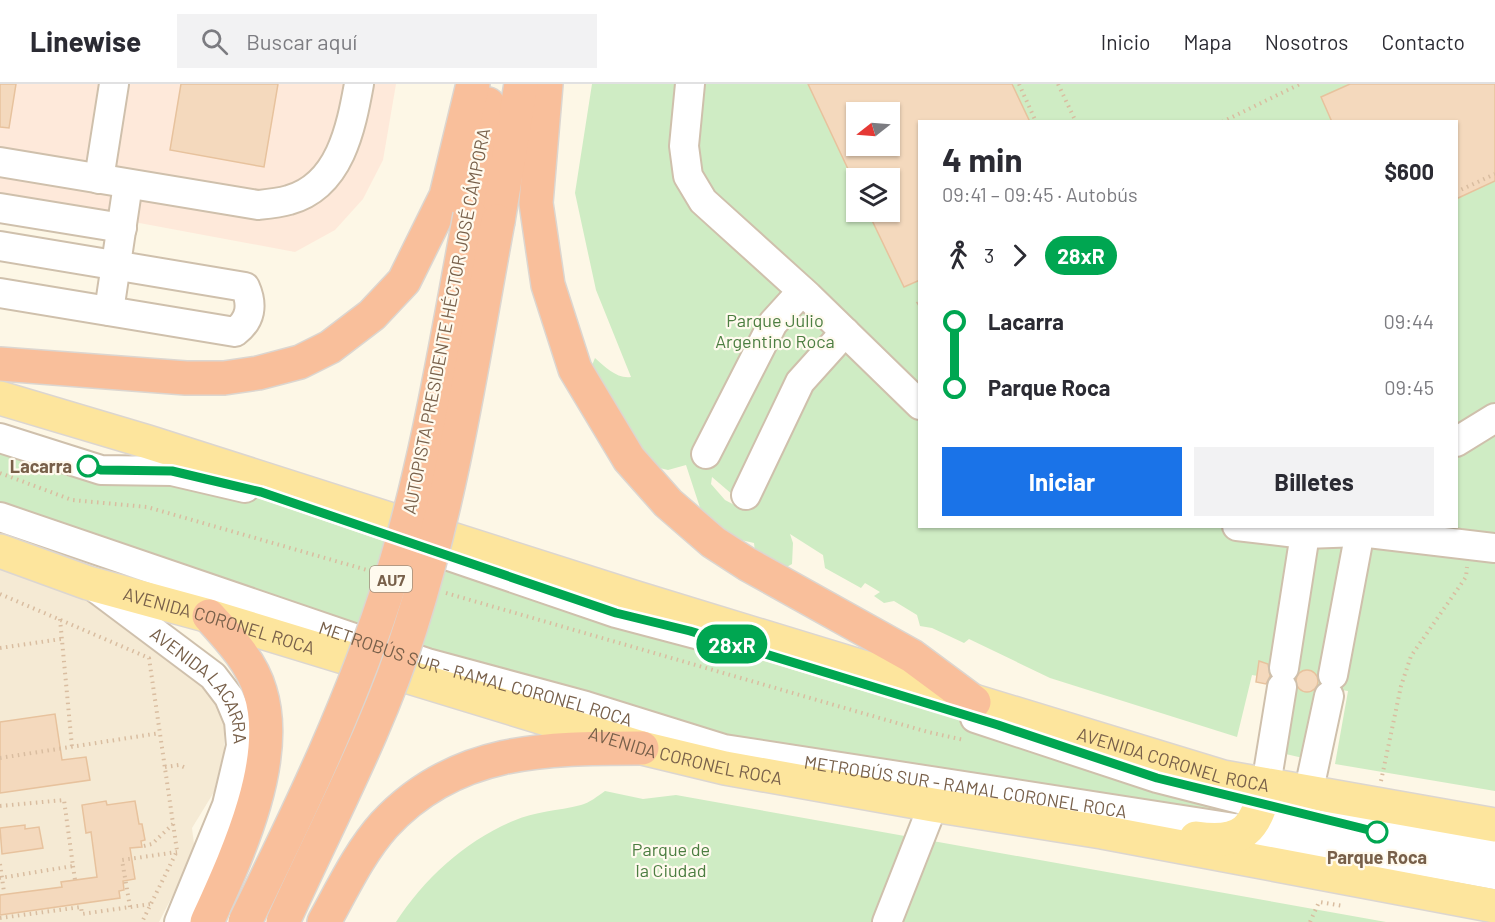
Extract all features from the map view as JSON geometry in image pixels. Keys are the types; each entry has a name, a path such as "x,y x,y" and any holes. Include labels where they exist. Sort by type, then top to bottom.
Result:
{"highway":[{"path":"0,364 186,378 224,378 258,373 300,362 330,347 372,315 404,281 422,250 446,195 473,84"},
{"name":"AUTOPISTA PRESIDENTE HÉCTOR JOSÉ CÁMPORA","path":"283,922 390,687 411,627 450,487 484,218 491,84"},
{"name":"AUTOPISTA PRESIDENTE HÉCTOR JOSÉ CÁMPORA","path":"245,922 362,668 392,579 484,218 521,84"},
{"path":"546,84 536,202 548,285 575,369 629,459 668,503 713,542 747,564 912,656 974,702"},
{"path":"207,922 231,868 264,771 268,730 260,689 242,656 209,616"},
{"path":"324,922 355,866 383,827 410,800 437,780 477,764 518,754 587,748 642,748"}],"main road":[{"name":"AVENIDA CORONEL ROCA","path":"0,398 148,442 644,601 1223,777 1258,807 1308,794 1495,825"},
{"path":"0,417 105,448 124,449 148,442"},
{"name":"AVENIDA CORONEL ROCA","path":"0,551 88,583 209,616 642,748 725,768 933,806 1102,832 1495,906"},
{"path":"1102,832 1156,831 1225,841 1258,807"}],"street":[{"path":"99,179 114,84"},
{"path":"0,162 258,205 291,200 318,183 341,156 352,121 359,84"},
{"path":"690,84 684,146 688,176 703,201 802,291 918,403"},
{"path":"109,311 128,184"},
{"path":"0,208 122,228"},
{"path":"0,246 245,287 251,301 245,324 235,332 0,293"},
{"path":"706,454 772,323 802,291"},
{"path":"746,495 800,382 845,332"},
{"path":"1458,441 1495,418"},
{"name":"METROBÚS SUR - RAMAL CORONEL ROCA","path":"0,438 101,470 172,471 261,492 616,613 690,631 998,725 1157,778 1495,875"},
{"name":"METROBÚS SUR - RAMAL CORONEL ROCA","path":"0,517 427,663 586,706 723,749 1258,807 1495,854"},
{"path":"1254,528 1305,534 1361,529 1483,547"},
{"path":"1308,794 1361,529"},
{"path":"1258,807 1283,678 1305,534"},
{"name":"AVENIDA LACARRA","path":"88,583 213,676 229,697 239,721 241,746 228,805 179,922"},
{"path":"887,922 933,806"}],"path":[{"path":"1019,84 1035,120"},
{"path":"1058,84 1075,120"},
{"path":"1226,120 1300,84"},
{"path":"1458,191 1495,174"},
{"path":"0,473 72,500 147,507 377,573"},
{"path":"1370,781 1381,782 1401,686 1411,656 1466,577 1483,547"},
{"path":"434,590 928,732 975,740"},
{"path":"0,594 149,658 177,851 142,922"},
{"path":"60,619 72,747"},
{"path":"0,648 62,639"},
{"path":"0,758 160,733"},
{"path":"165,767 179,765 186,768"},
{"path":"0,806 64,800 75,880"},
{"path":"144,846 152,844 173,823"},
{"path":"130,907 122,860 177,851"},
{"path":"0,864 4,892"},
{"path":"1,878 73,866"},
{"path":"1310,922 1319,902"},
{"path":"0,918 81,907 82,914 151,904"}],"shaded area":[{"path":"0,84 396,84 383,160 363,199 335,230 295,252 0,197"},
{"path":"0,559 89,601 204,688 224,711 224,750 214,792 192,828 195,852 159,922 0,922"}],"green space":[{"name":"Parque Julio Argentino Roca","path":"592,84 1495,84 1495,791 1335,764 1348,691 1317,686 1303,758 1277,752 1290,681 1252,675 1237,737 1050,678 969,639 964,643 932,628 920,626 917,615 894,601 884,603 874,596 880,592 865,583 861,588 825,568 823,555 790,534 793,543 792,564 778,572 756,561 754,543 741,540 722,541 706,526 686,465 668,470 647,465 588,375 595,358 616,374 631,377 596,290 575,193","holes":["712,477 747,507 742,509 725,500 711,484"]},
{"path":"0,435 187,479 264,500 624,624 697,641 990,729 1235,808 1234,817 678,731 0,509"},
{"name":"Parque de la Ciudad","path":"605,791 643,799 676,795 1386,922 396,922 433,876 478,839 521,818 581,805"}],"building":[{"path":"0,84 16,84 9,128 0,127"},
{"path":"181,84 278,84 264,167 170,150"},
{"path":"808,84 1012,84 1029,120 918,120 918,281 904,287 873,222 900,222 900,168 848,168"},
{"path":"1350,84 1495,84 1495,181 1458,198 1458,120 1331,120 1321,97"},
{"path":"1259,661 1268,664 1270,676 1266,684 1256,682"},
{"path":"1307,670 1315,673 1318,681 1315,689 1307,692 1299,689 1296,681 1299,673"},
{"path":"55,714 62,760 86,757 90,780 0,793 0,722"},
{"path":"106,801 107,805 135,801 139,824 142,824 145,840 141,841 142,847 130,848 135,879 123,881 124,890 119,891 120,898 0,915 0,895 62,887 61,882 97,877 91,832 86,833 82,805"},
{"path":"25,825 25,829 39,827 43,848 2,854 0,828"}],"bus line":[{"name":"28xR","path":"88,466 101,470 172,471 261,492 616,613 690,631 998,725 1157,778 1377,832"}],"place":[{"name":"Lacarra","path":"88,466"},
{"name":"Parque Roca","path":"1377,832"}]}
